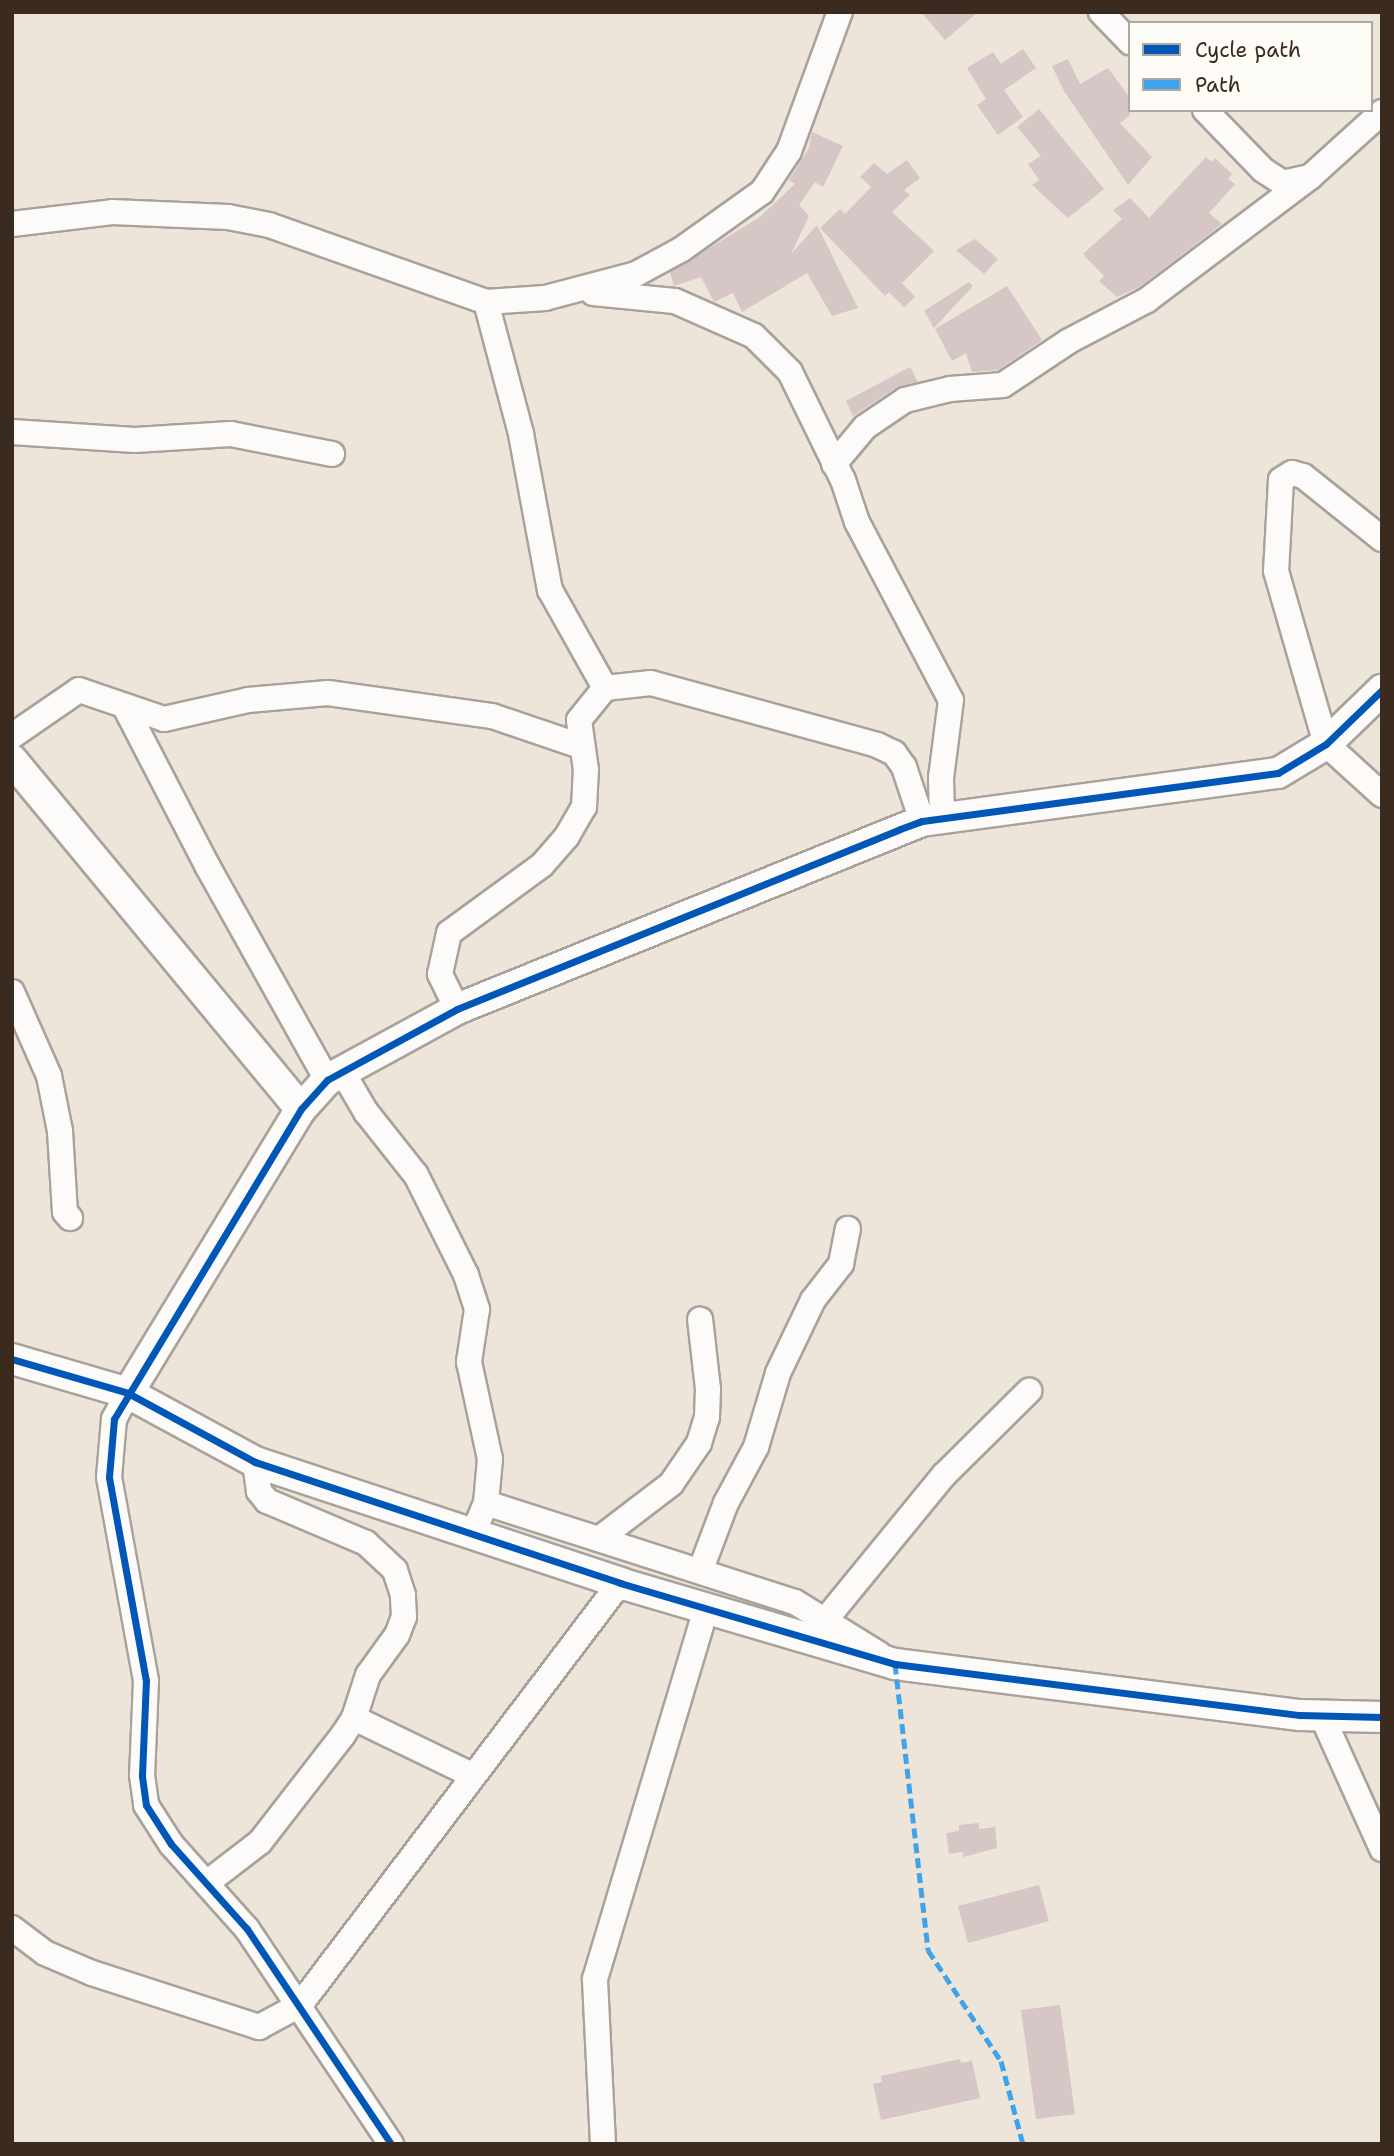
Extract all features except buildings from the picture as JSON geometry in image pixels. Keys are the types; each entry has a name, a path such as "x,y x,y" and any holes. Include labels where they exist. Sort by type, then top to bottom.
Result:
{"street":[{"path":"12,224 112,212 228,217 269,225 486,302 545,298 636,274 682,249 762,192 789,150 840,12"},
{"path":"1101,12 1128,40"},
{"path":"1207,112 1263,170 1283,183 1310,177"},
{"path":"834,464 865,427 905,400 950,389 1003,385 1069,341 1147,300 1310,177 1382,112"},
{"path":"573,289 675,301 754,336 799,386 834,464 856,522 951,700 941,778 932,820"},
{"path":"486,302 521,435 550,590 605,688"},
{"path":"12,432 135,440 231,434 332,454"},
{"path":"1382,539 1303,476 1292,473 1281,480 1276,571 1326,744 1382,795"},
{"path":"457,1009 440,974 449,933 542,865 568,836 584,807 586,770 580,747 579,720 605,688 651,683 866,740 894,753 932,820"},
{"path":"12,736 79,690 164,719 248,700 328,693 492,716 580,747"},
{"path":"391,2144 300,2005 208,1882 171,1844 146,1805 142,1775 146,1681 109,1477 114,1419 301,1109 335,1076 457,1009 932,820 1252,780 1278,773 1326,744 1382,690"},
{"path":"125,707 208,867 335,1076 416,1175 466,1275 477,1309 469,1362 489,1459 486,1503 474,1531"},
{"path":"12,760 301,1109"},
{"path":"12,992 49,1076 60,1131 65,1212 71,1218"},
{"path":"701,1569 726,1503 756,1447 778,1373 807,1321 813,1300 841,1264 848,1229"},
{"path":"599,1539 671,1484 699,1443 707,1417 700,1319"},
{"path":"12,1359 128,1393 255,1462 474,1531 620,1583 895,1664 1322,1716 1382,1717"},
{"path":"826,1619 944,1475 1029,1391"},
{"path":"208,1882 260,1842 354,1718 368,1675 404,1617 394,1570 366,1543 267,1501 258,1490 255,1462"},
{"path":"486,1503 701,1569 795,1602 895,1664"},
{"path":"12,1927 45,1952 92,1972 259,2027 300,2005 472,1774 620,1583"},
{"path":"603,2144 595,1979 706,1608"},
{"path":"1322,1716 1382,1850"},
{"path":"354,1718 472,1774"}],"marked path":[{"path":"895,1664 928,1950 1001,2061 1023,2144"}],"cycle path":[{"path":"391,2144 247,1929 171,1844 146,1805 142,1775 146,1681 109,1477 114,1419 301,1109 327,1080 457,1009 900,829 922,821 1278,773 1326,744 1382,690"},
{"path":"12,1359 128,1393 255,1462 620,1583 895,1664 1300,1715 1382,1717"}]}
